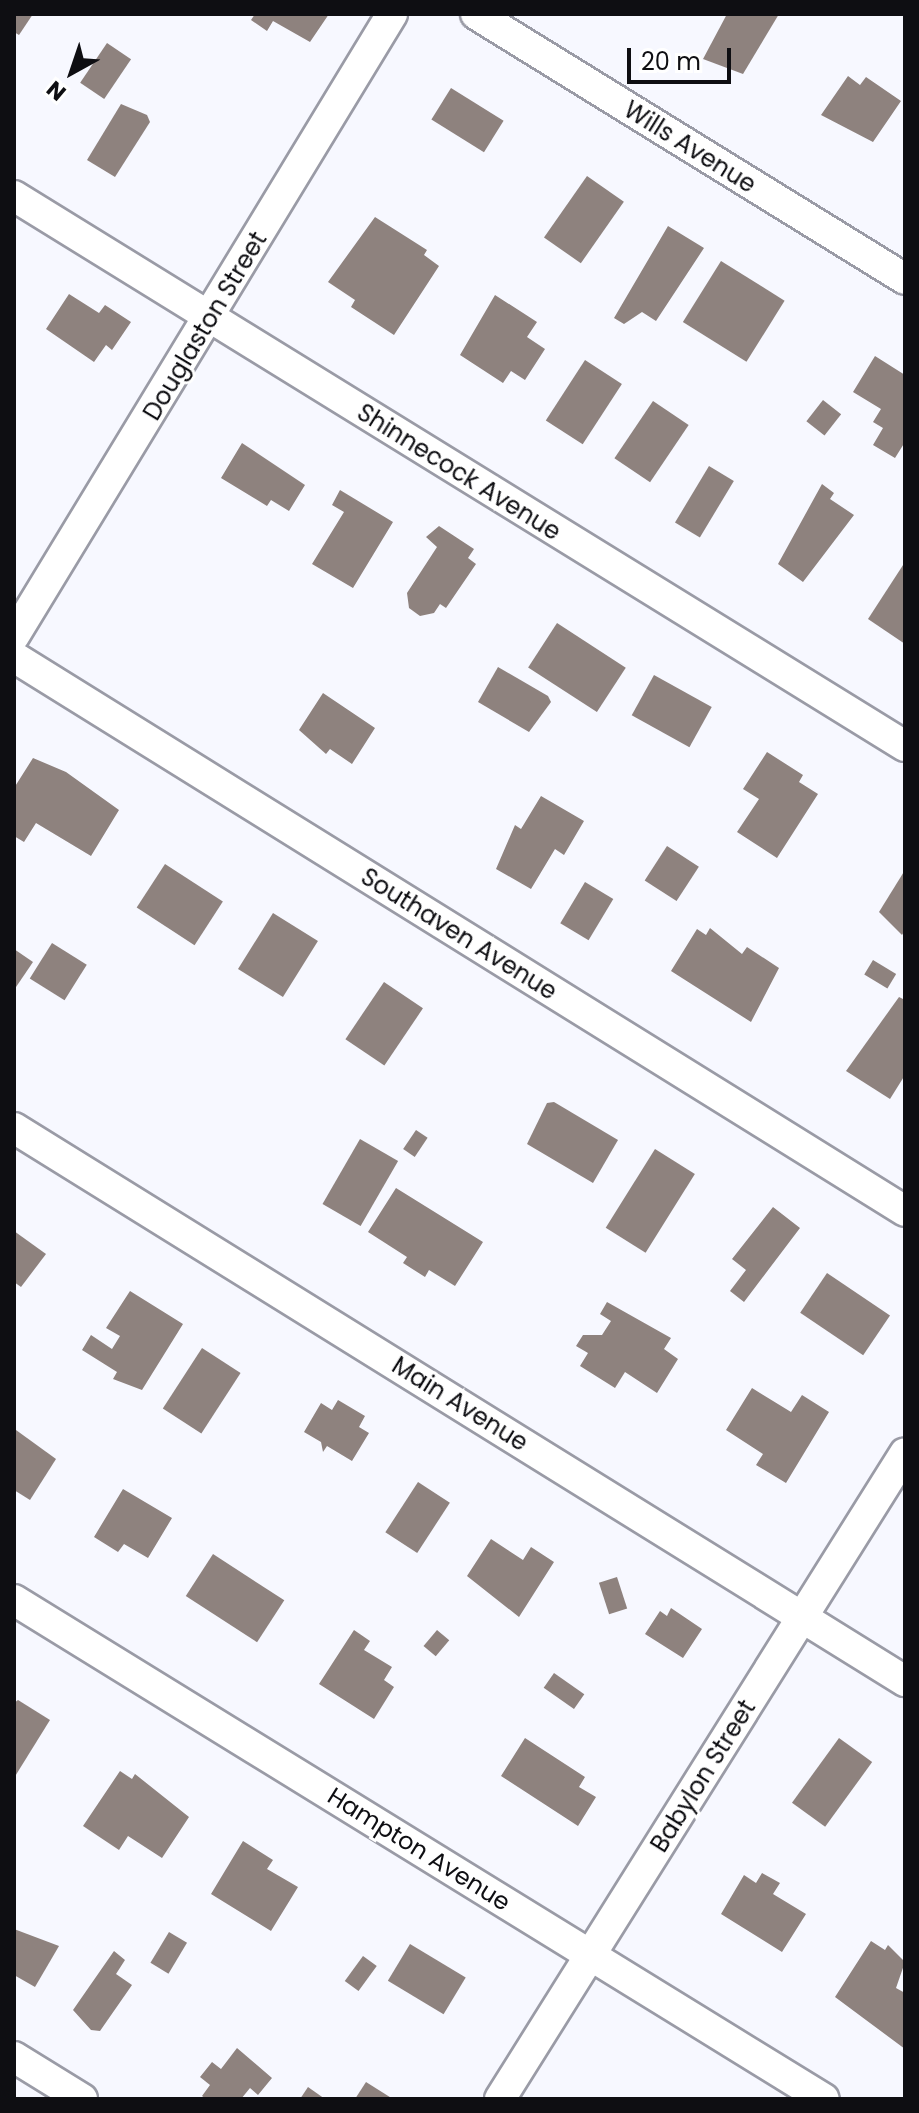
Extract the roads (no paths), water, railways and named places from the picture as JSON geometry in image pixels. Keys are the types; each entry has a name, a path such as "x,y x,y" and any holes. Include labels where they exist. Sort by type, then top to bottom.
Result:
{"street":[{"name":"Douglaston Street","path":"14,636 213,314 392,14"},
{"name":"Wills Avenue","path":"476,14 905,279"},
{"name":"Shinnecock Avenue","path":"14,196 213,314 905,746"},
{"name":"Southaven Avenue","path":"14,657 905,1211"},
{"name":"Main Avenue","path":"14,1128 905,1681"},
{"name":"Babylon Street","path":"500,2099 905,1453"},
{"name":"Hampton Avenue","path":"14,1600 824,2099"},
{"path":"14,2057 82,2099"}]}
